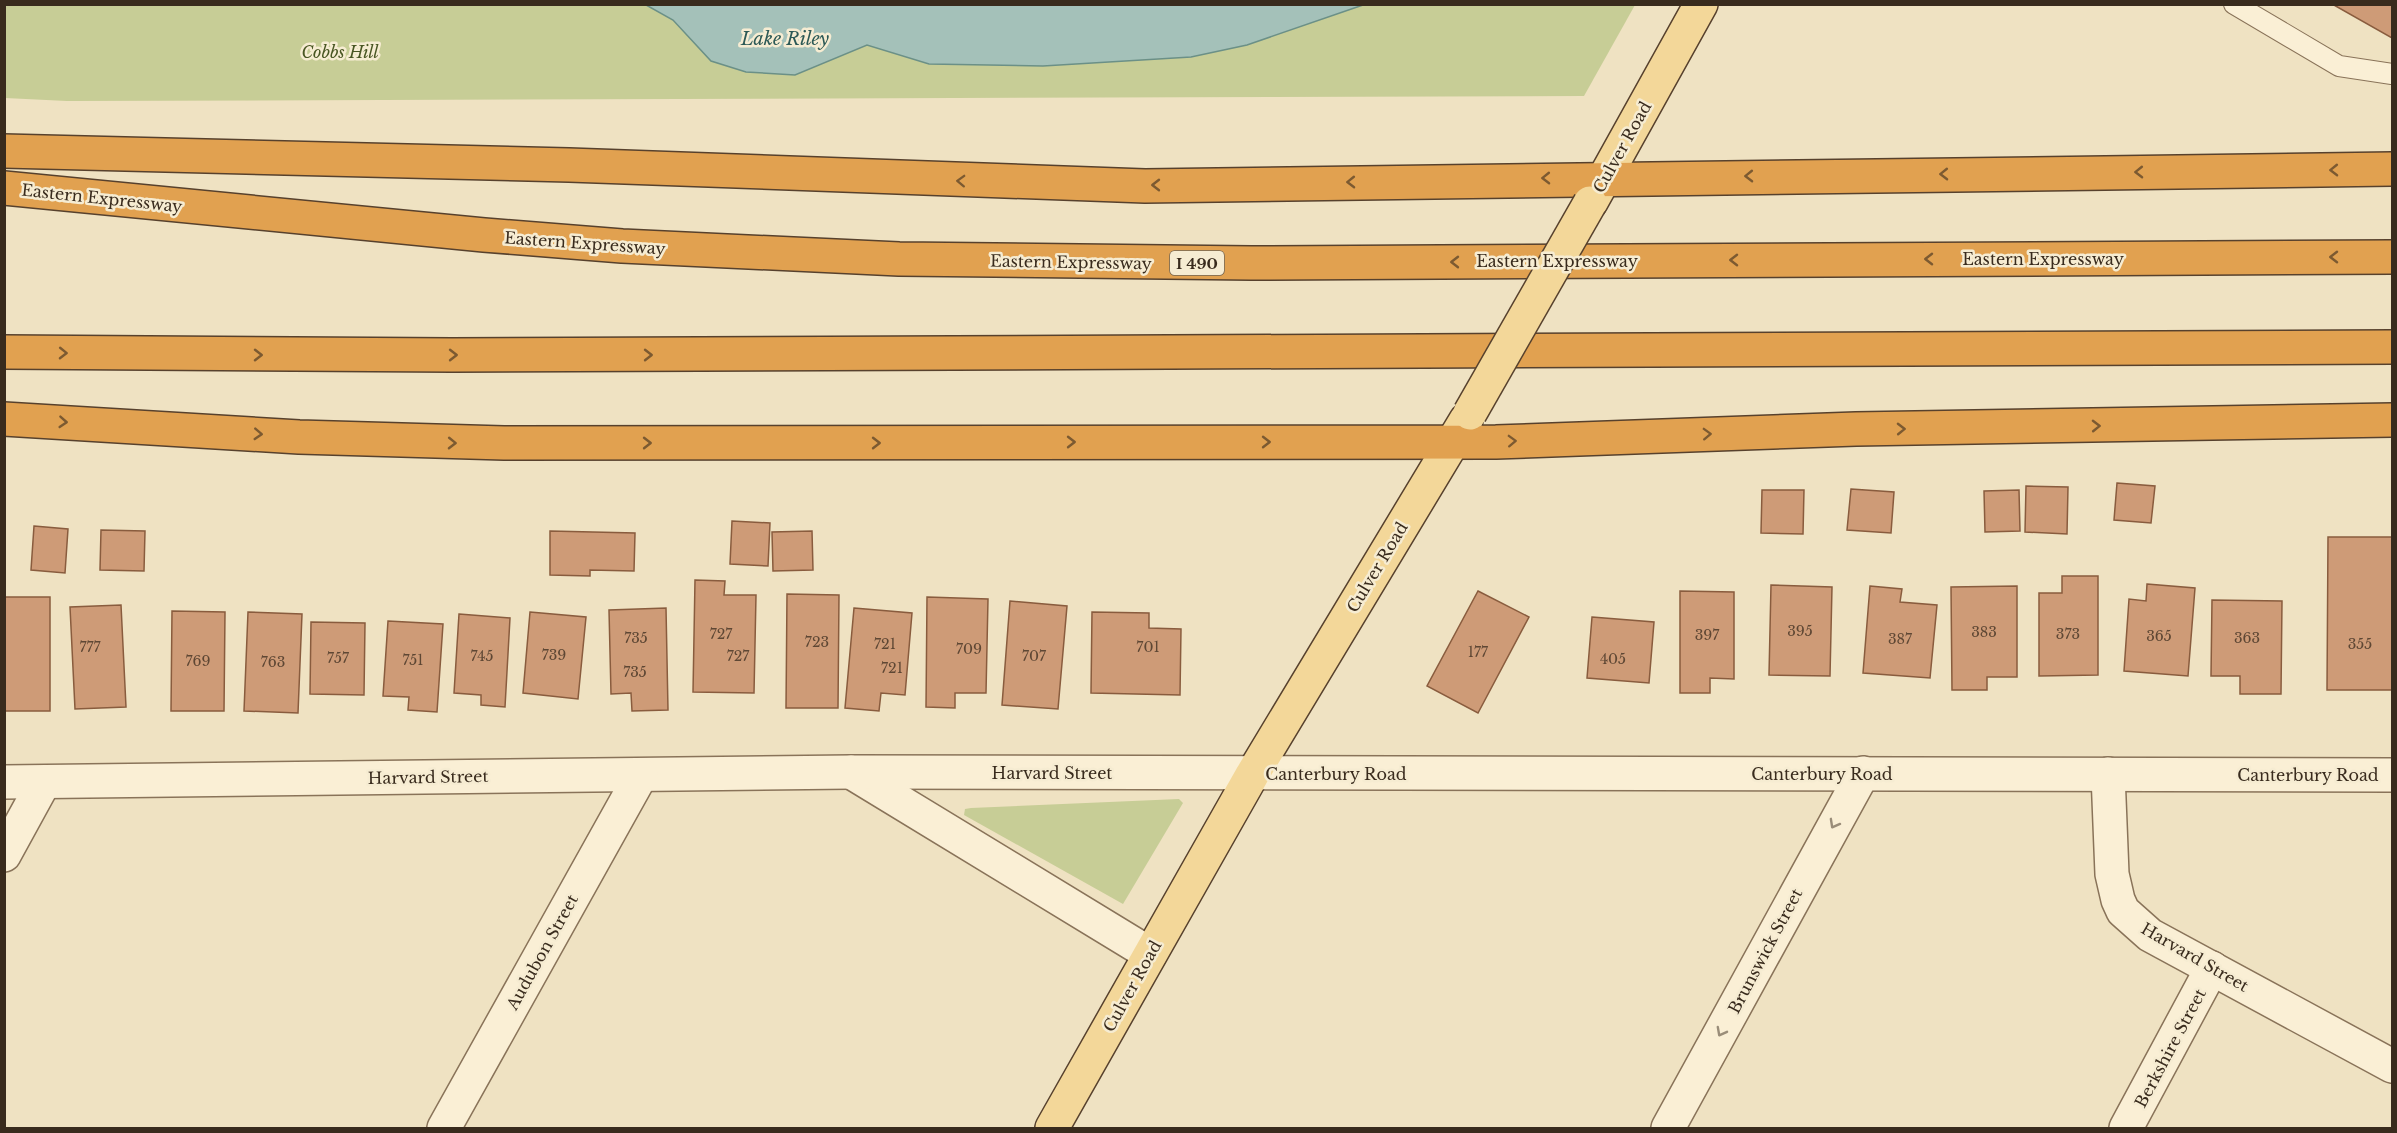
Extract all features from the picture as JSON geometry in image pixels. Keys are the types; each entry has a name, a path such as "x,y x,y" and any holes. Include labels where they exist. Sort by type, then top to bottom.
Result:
{"highway":[{"path":"4,151 569,165 1121,185 1598,190 2392,169"},
{"name":"Eastern Expressway","path":"4,188 484,236 622,246 899,259 1251,263 2392,257"},
{"path":"4,352 440,356 2392,346"},
{"path":"4,418 276,435 453,443 1453,442 1856,429 2392,420"}],"main road":[{"name":"Culver Road","path":"1052,1128 1252,774 1470,413 1701,4"}],"street":[{"name":"Harvard Street","path":"4,782 852,772 1252,774"},
{"path":"852,772 1150,954"},
{"name":"Brunswick Street","path":"1668,1128 1863,773"},
{"name":"Canterbury Road","path":"1252,774 2392,775"},
{"name":"Harvard Street","path":"2108,774 2112,874 2122,911 2150,934 2392,1066"},
{"name":"Audubon Street","path":"444,1128 641,775"},
{"path":"4,855 44,782"},
{"name":"Berkshire Street","path":"2126,1128 2212,968"}],"lane":[{"path":"2234,4 2339,66 2392,74"}],"green space":[{"name":"Cobbs Hill","path":"5,5 1635,5 1584,96 67,101 5,98"},
{"path":"1179,799 1183,803 1123,904 964,815 965,809 971,808"}],"water":[{"name":"Lake Riley","path":"646,5 1363,5 1247,45 1191,57 1043,66 929,64 867,45 795,75 746,72 711,61 673,20"}],"building":[{"path":"2332,4 2392,4 2392,38"},
{"path":"2117,483 2155,486 2151,523 2114,520"},
{"path":"2026,486 2068,487 2067,534 2025,532"},
{"path":"1851,489 1894,492 1891,533 1847,530"},
{"path":"1762,490 1804,490 1803,534 1761,533"},
{"path":"2019,490 2020,531 1985,532 1984,491"},
{"path":"732,521 770,523 768,566 730,564"},
{"path":"34,526 68,529 65,573 31,570"},
{"path":"101,530 145,531 144,571 100,570"},
{"path":"550,531 635,533 634,571 590,570 590,576 550,575"},
{"path":"812,531 813,570 773,571 772,532"},
{"path":"2328,537 2392,537 2392,690 2327,690"},
{"path":"2062,576 2098,576 2098,675 2039,676 2039,593 2062,593"},
{"path":"695,580 725,581 724,595 756,595 754,693 693,692"},
{"path":"2147,584 2195,588 2188,676 2124,671 2129,599 2146,601"},
{"path":"1771,585 1832,587 1830,676 1769,675"},
{"path":"1870,586 1902,589 1900,602 1937,605 1930,678 1863,673"},
{"path":"2017,586 2017,677 1987,677 1987,690 1952,690 1951,587"},
{"path":"1478,591 1529,617 1478,713 1427,686"},
{"path":"1680,591 1734,592 1734,679 1710,678 1710,693 1680,693"},
{"path":"787,594 839,595 838,708 786,708"},
{"path":"4,597 50,597 50,711 4,711"},
{"path":"927,597 988,599 986,693 955,693 955,708 926,707"},
{"path":"2212,600 2282,601 2281,694 2240,694 2240,676 2211,676"},
{"path":"1010,601 1067,606 1058,709 1002,705"},
{"path":"121,605 126,707 75,709 70,607"},
{"path":"666,608 668,710 632,711 631,693 611,694 609,610"},
{"path":"854,608 912,613 905,695 881,693 879,711 845,708"},
{"path":"172,611 225,612 224,711 171,711"},
{"path":"248,612 302,614 298,713 244,711"},
{"path":"530,612 586,617 578,699 523,693"},
{"path":"1092,612 1149,613 1149,628 1181,629 1180,695 1091,693"},
{"path":"459,614 510,618 505,707 481,705 481,695 454,693"},
{"path":"1592,617 1654,622 1649,683 1587,678"},
{"path":"388,621 443,624 437,712 408,710 409,697 383,696"},
{"path":"311,622 365,623 364,695 310,694"}]}
